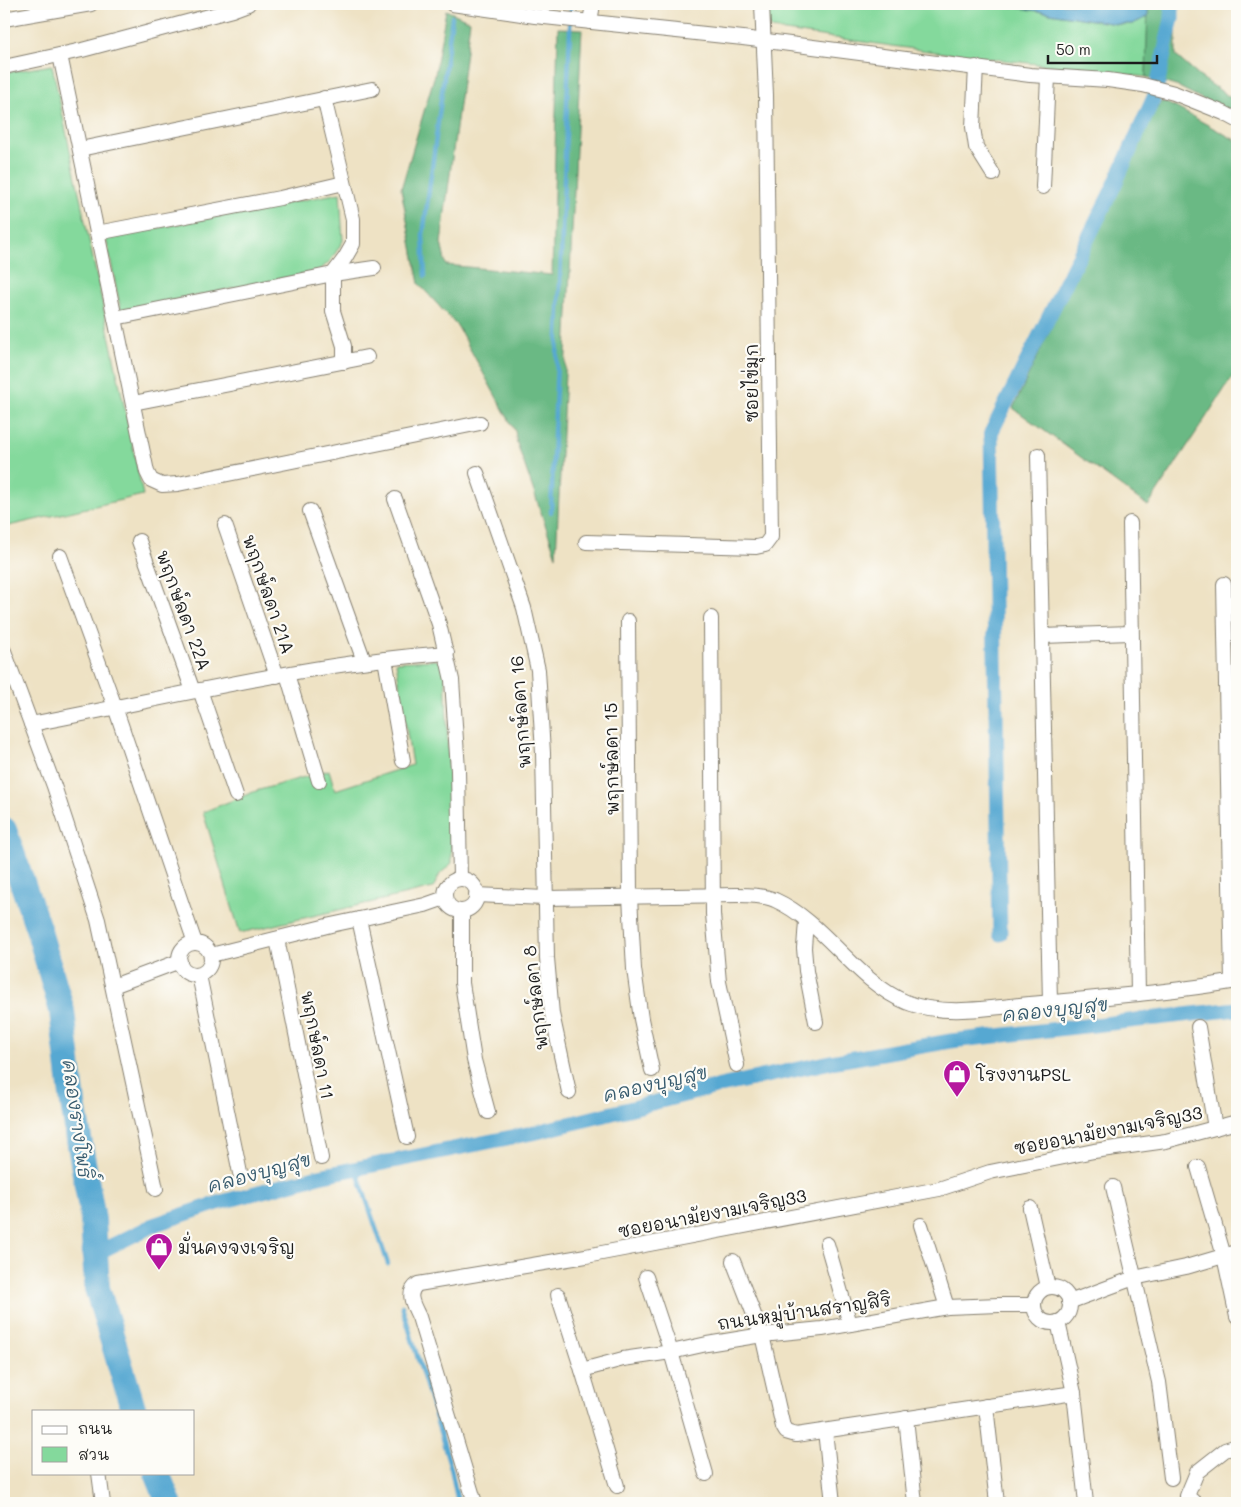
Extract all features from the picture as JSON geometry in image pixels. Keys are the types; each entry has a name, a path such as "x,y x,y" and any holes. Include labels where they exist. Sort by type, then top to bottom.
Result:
{"street":[{"path":"4,19 32,9 91,4"},
{"path":"4,67 60,55 232,10 248,4"},
{"path":"452,4 1048,77 1108,80 1143,85 1174,93 1237,120"},
{"path":"590,22 593,4"},
{"path":"762,4 763,41"},
{"name":"ซอยไข่มุก","path":"586,542 756,547 765,545 771,537 766,95 763,41"},
{"path":"60,55 147,472 151,480 162,485 178,484 480,423"},
{"path":"976,68 973,127 976,147 993,174"},
{"path":"1043,187 1048,77"},
{"path":"80,149 372,89"},
{"path":"324,98 353,219 353,244 333,274 333,311 344,346 344,362"},
{"path":"97,233 270,200 344,183"},
{"path":"115,318 333,274 374,268"},
{"path":"133,404 367,358"},
{"path":"1038,455 1050,1002"},
{"name":"พฤกษ์ลดา 16","path":"476,473 524,608 538,670 541,702 545,898"},
{"path":"395,499 427,588 447,653 452,680 456,718 460,879"},
{"path":"310,511 364,661"},
{"path":"1130,523 1138,994"},
{"name":"พฤกษ์ลดา 21A","path":"225,524 282,675 319,781"},
{"name":"พฤกษ์ลดา 22A","path":"139,541 236,795"},
{"path":"60,556 115,707 194,943"},
{"path":"476,895 545,898 713,895 755,896 773,900 806,921 885,992 926,1008 943,1010 1138,994 1235,981 1224,584"},
{"path":"711,618 715,946 719,982 737,1065"},
{"name":"พฤกษ์ลดา 15","path":"628,621 630,897 634,969 641,1019 652,1070"},
{"path":"1042,636 1131,633"},
{"path":"4,651 86,879 98,920 156,1189"},
{"path":"31,724 197,691 364,661 447,653"},
{"path":"385,659 403,762"},
{"path":"460,879 470,882 476,890 472,906 462,911 453,909 445,898 447,887 455,880 460,879"},
{"path":"211,955 445,898"},
{"name":"พฤกษ์ลดา 8","path":"545,898 547,958 552,1014 569,1092"},
{"path":"462,911 462,984 464,1001 474,1060 488,1112"},
{"path":"359,919 407,1137"},
{"path":"806,921 804,948 806,971 816,1022"},
{"name":"พฤกษ์ลดา 11","path":"277,939 321,1158"},
{"path":"194,943 205,946 211,955 210,965 204,973 199,975 184,970 180,961 182,951 194,943"},
{"path":"113,986 180,961"},
{"path":"199,975 240,1173"},
{"path":"1198,1027 1216,1128"},
{"name":"ซอยอนามัยงามเจริญ33","path":"475,1503 419,1317 410,1297 413,1288 418,1284 586,1256 939,1189 990,1172 1094,1151 1166,1142 1237,1122"},
{"path":"1198,1166 1230,1254 1237,1317"},
{"path":"1113,1187 1159,1382 1171,1478"},
{"path":"1030,1208 1048,1287"},
{"path":"921,1225 947,1307"},
{"path":"827,1244 850,1324"},
{"path":"1069,1302 1134,1278 1186,1267 1230,1254"},
{"path":"734,1261 762,1335 779,1413 786,1432 796,1435 1074,1393"},
{"path":"646,1277 671,1352 706,1474"},
{"path":"1048,1287 1062,1290 1069,1302 1069,1311 1065,1318 1058,1322 1045,1322 1035,1314 1034,1301 1036,1295 1048,1287"},
{"path":"558,1295 617,1486"},
{"name":"ถนนหมู่บ้านสราญสิริ","path":"582,1370 623,1359 762,1335 850,1324 947,1307 999,1304 1034,1305"},
{"path":"1058,1322 1074,1393 1086,1503"},
{"path":"986,1406 998,1503"},
{"path":"906,1418 915,1503"},
{"path":"825,1430 833,1503"},
{"path":"1195,1503 1187,1496 1197,1472 1225,1450 1237,1446"},
{"path":"99,1474 103,1503"}],"green space":[{"path":"768,4 996,4 1116,24 1132,24 1148,17 1146,77 928,51 771,29 767,20"},
{"path":"1148,4 1176,4 1176,56 1199,76 1237,102 1237,117 1179,87 1146,77"},
{"path":"446,10 470,21 441,243 446,265 552,275 558,28 582,29 556,556 517,443 515,431 458,327 419,284 401,189 435,74"},
{"path":"52,65 143,495 4,527 4,73"},
{"path":"1162,101 1237,141 1237,370 1148,506 1013,408 1152,115"},
{"path":"340,193 343,241 331,260 319,271 121,311 106,238"},
{"path":"436,660 441,662 445,669 452,863 440,874 433,888 240,933 203,812 256,791 329,770 335,790 412,765 396,662"}],"water":[{"path":"996,4 1148,4 1148,17 1132,24 1116,24"}],"waterway":[{"path":"551,512 571,4"},
{"path":"1000,934 991,433 1114,186 1155,95 1172,18 1172,4"},
{"path":"425,276 423,235 452,17"},
{"name":"คลองรางโพธิ์","path":"4,830 38,928 62,1011 73,1104 93,1220 97,1288 134,1410"},
{"name":"คลองบุญสุข","path":"95,1254 156,1224 218,1203 319,1176 537,1132 720,1086 831,1062 951,1041 1237,1009"},
{"path":"356,1169 388,1264"},
{"path":"402,1306 451,1468 458,1503"},
{"name":"คลองรางโพธิ์","path":"157,1474 169,1503"}],"place":[{"name":"โรงงานPSL","path":"957,1098"},
{"name":"มั่นคงจงเจริญ","path":"159,1271"}]}
